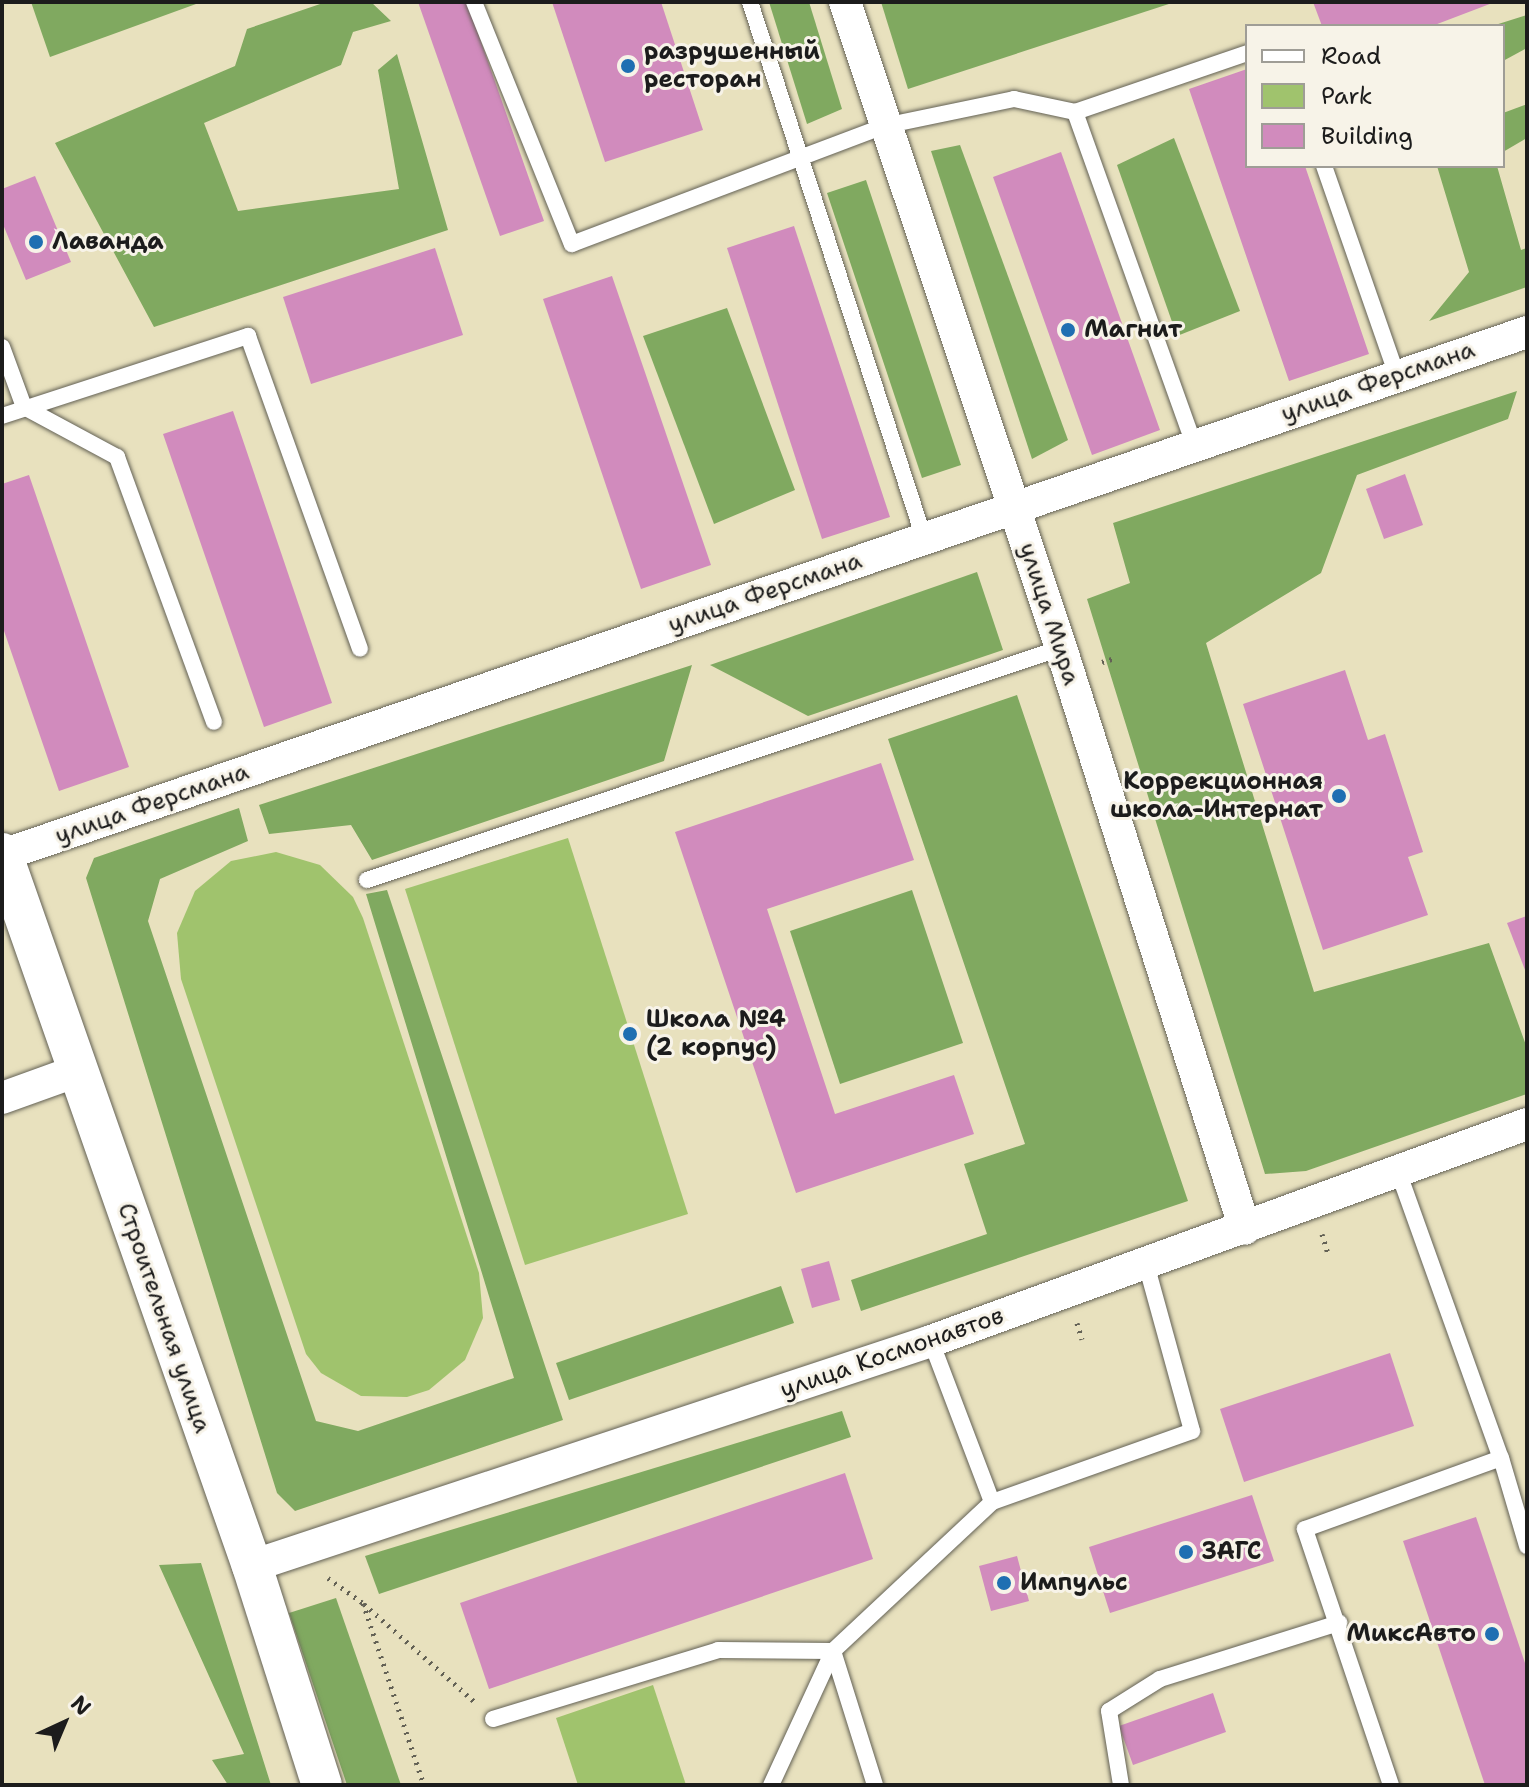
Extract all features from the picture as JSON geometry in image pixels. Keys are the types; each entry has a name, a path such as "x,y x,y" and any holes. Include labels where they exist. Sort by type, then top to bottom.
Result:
{"street":[{"name":"улица Мира","path":"845,2 1061,648 1245,1229"},
{"name":"улица Ферсмана","path":"2,854 1527,332"},
{"name":"Строительная улица","path":"2,854 252,1566 322,1785"},
{"path":"2,1098 77,1071"},
{"name":"улица Космонавтов","path":"252,1566 931,1341 1527,1124"}],"lane":[{"path":"474,2 572,244 884,126 1014,99 1075,112 1245,54"},
{"path":"750,2 924,538"},
{"path":"1075,112 1194,445"},
{"path":"1325,168 1397,376"},
{"path":"2,416 248,336 360,649"},
{"path":"2,347 24,407 117,457 214,722"},
{"path":"367,880 1061,648"},
{"path":"1398,1171 1501,1458 1527,1546"},
{"path":"771,1785 833,1651 992,1502 1192,1431 1146,1264"},
{"path":"931,1341 992,1502"},
{"path":"1391,1785 1305,1529 1501,1458"},
{"path":"1121,1785 1109,1711 1160,1679 1339,1623"},
{"path":"493,1719 718,1650 833,1651"},
{"path":"833,1651 875,1785"}],"path":[{"path":"293,1553 363,1603 493,1719"},
{"path":"363,1603 424,1785"}],"green space":[{"path":"31,2 196,2 196,4 50,57"},
{"path":"326,2 371,2 391,21 353,32 341,65 204,123 238,211 399,189 378,70 397,54 448,230 154,327 55,143 235,66 247,29"},
{"path":"769,2 809,2 842,109 807,124"},
{"path":"881,2 1175,2 908,89"},
{"path":"1527,15 1527,48 1505,60 1505,24 1498,24"},
{"path":"1527,104 1527,138 1505,151 1505,112"},
{"path":"1174,138 1240,311 1177,336 1117,165"},
{"path":"960,145 1068,440 1032,459 931,151"},
{"path":"1438,168 1498,168 1521,250 1527,248 1527,287 1429,321 1469,272"},
{"path":"866,180 961,465 922,478 827,193"},
{"path":"727,308 795,490 714,524 643,336"},
{"path":"1517,391 1508,419 1357,475 1321,573 1206,643 1314,992 1489,943 1527,1048 1527,1094 1306,1171 1265,1174 1087,599 1130,583 1113,523"},
{"path":"977,572 1003,650 808,716 710,665"},
{"path":"692,665 664,761 372,860 351,825 269,834 259,805"},
{"path":"1017,695 1188,1201 861,1311 851,1280 987,1234 964,1164 1025,1144 888,739"},
{"path":"239,808 248,841 160,879 148,921 316,1421 358,1431 514,1378 366,894 387,890 563,1420 295,1511 277,1493 86,878 94,858"},
{"path":"568,838 688,1214 525,1265 405,889"},
{"path":"276,852 320,865 353,897 363,918 479,1273 483,1318 465,1360 429,1390 407,1397 361,1396 321,1373 306,1354 181,979 177,933 195,891 231,861"},
{"path":"912,890 963,1043 840,1084 790,931"},
{"path":"781,1286 794,1323 569,1400 556,1363"},
{"path":"842,1411 851,1437 379,1594 365,1556"},
{"path":"201,1563 271,1785 228,1785 212,1760 244,1754 159,1565"},
{"path":"336,1598 401,1785 347,1785 289,1613"},
{"path":"653,1685 686,1785 578,1785 556,1718"}],"building":[{"path":"418,2 467,2 544,221 500,236"},
{"name":"разрушенный ресторан","path":"552,2 661,2 703,130 605,162"},
{"path":"1313,2 1495,2 1437,24 1321,24"},
{"path":"1245,70 1245,168 1306,168 1369,354 1289,381 1189,89"},
{"path":"1061,152 1160,430 1092,455 993,177"},
{"name":"Лаванда","path":"35,176 71,262 26,280 2,222 2,189"},
{"path":"794,226 890,517 822,539 727,248"},
{"path":"435,248 463,335 311,384 283,297"},
{"path":"612,276 711,565 641,589 543,299"},
{"path":"233,411 332,703 264,727 163,434"},
{"path":"1405,474 1423,525 1384,539 1366,489"},
{"path":"29,475 129,767 59,791 2,625 2,484"},
{"name":"Коррекционная школа-Интернат","path":"1345,670 1368,740 1385,734 1423,852 1408,857 1428,915 1323,950 1243,704"},
{"path":"881,763 914,860 767,909 835,1114 954,1075 974,1134 796,1193 675,832"},
{"path":"1527,916 1527,975 1507,923"},
{"path":"829,1261 840,1300 812,1308 801,1269"},
{"path":"1390,1353 1414,1426 1244,1482 1220,1409"},
{"path":"845,1473 873,1559 489,1689 460,1603"},
{"path":"1252,1495 1274,1561 1110,1613 1089,1547"},
{"path":"1476,1517 1527,1669 1527,1785 1485,1785 1403,1541"},
{"name":"Импульс","path":"1017,1556 1029,1601 991,1611 979,1566"},
{"path":"1213,1693 1226,1732 1133,1765 1119,1726"}],"place":[{"name":"разрушенный ресторан","path":"628,66"},
{"name":"Лаванда","path":"36,242"},
{"name":"Магнит","path":"1068,330"},
{"name":"Коррекционная школа-Интернат","path":"1339,796"},
{"name":"Школа №4 (2 корпус)","path":"630,1034"},
{"name":"ЗАГС","path":"1186,1552"},
{"name":"Импульс","path":"1004,1583"},
{"name":"МиксАвто","path":"1492,1634"}]}
